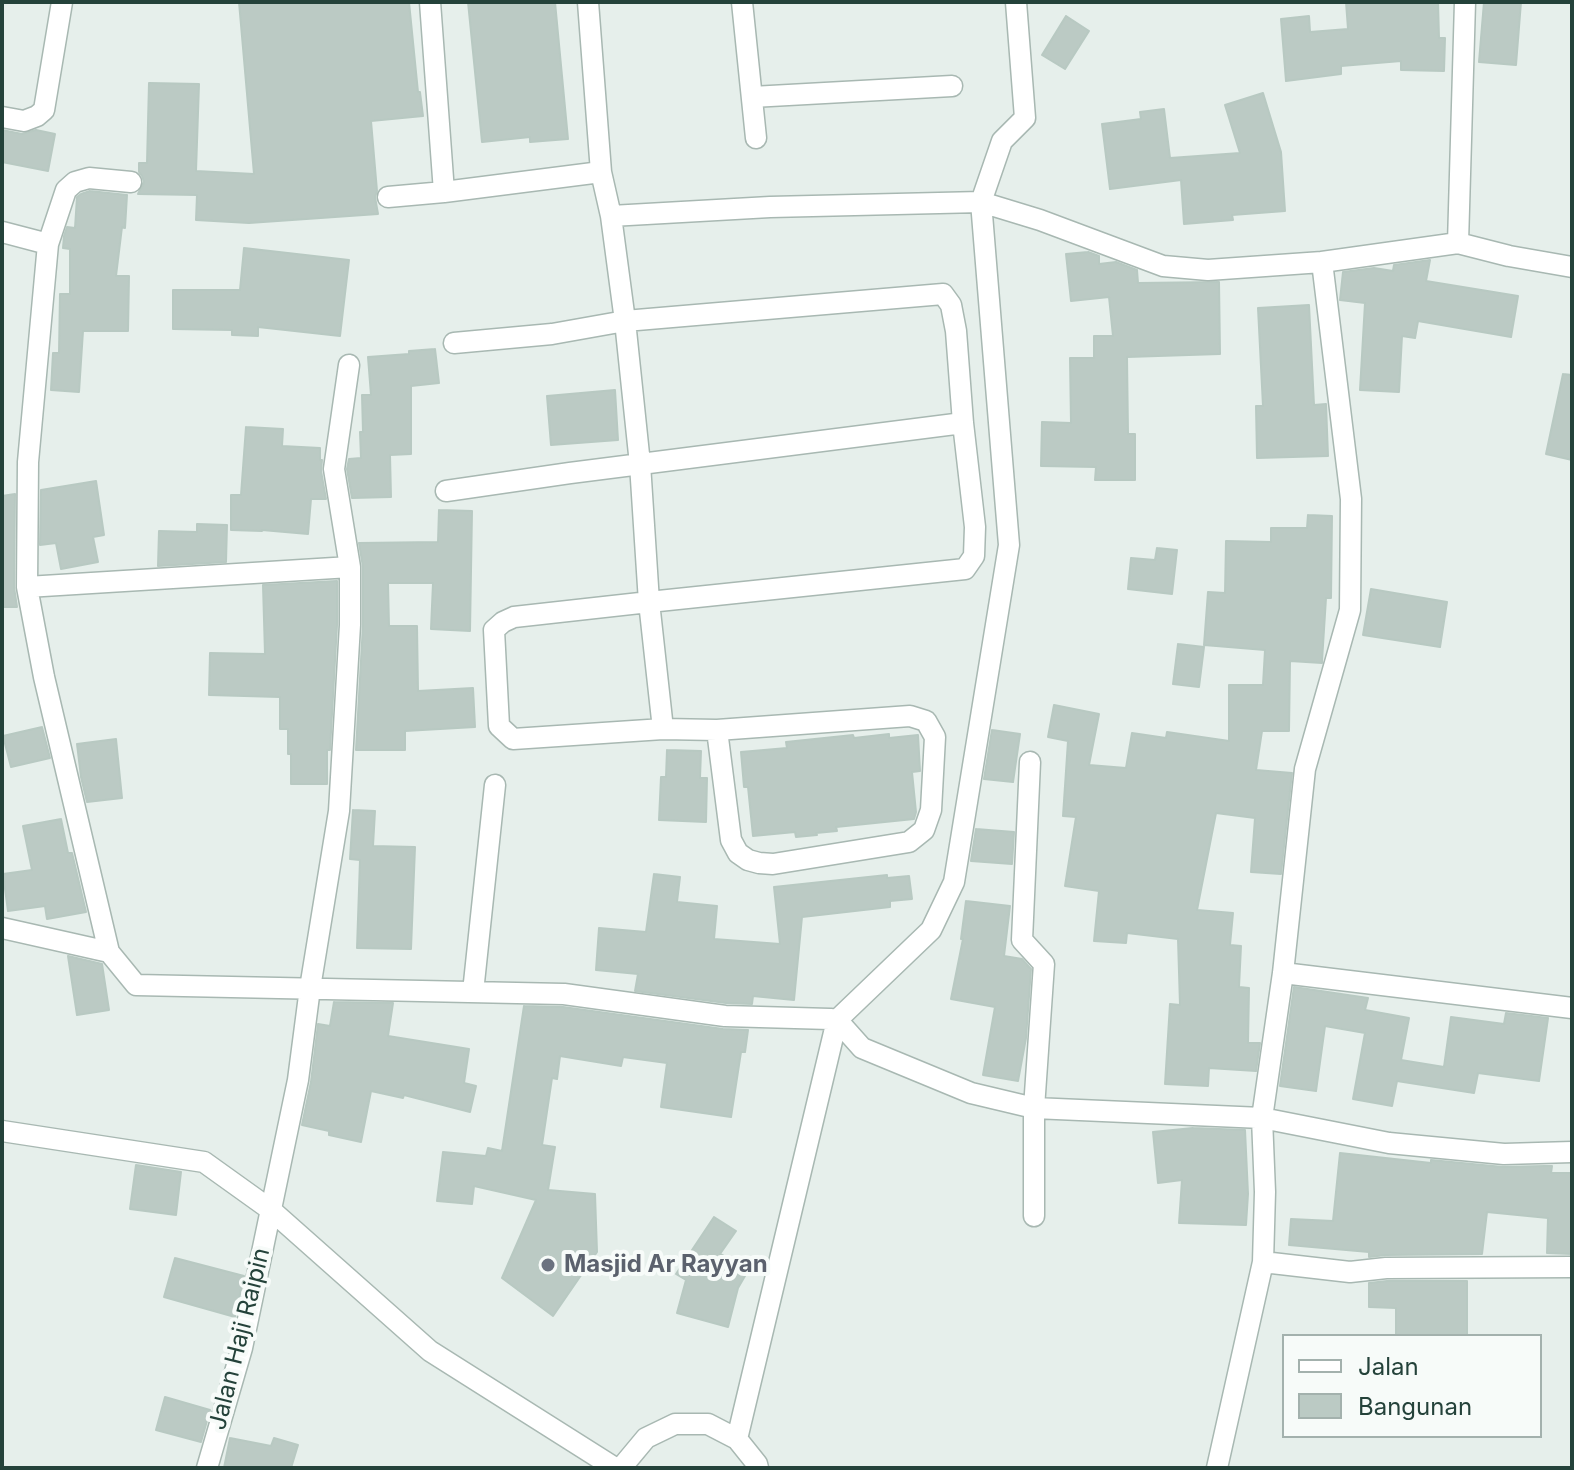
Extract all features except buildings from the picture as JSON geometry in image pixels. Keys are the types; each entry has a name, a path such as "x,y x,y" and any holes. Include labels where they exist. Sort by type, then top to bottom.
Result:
{"street":[{"path":"2,117 24,121 44,110 62,2"},
{"path":"430,2 444,192"},
{"path":"588,2 601,172 611,216 625,321 663,729"},
{"path":"742,2 756,138"},
{"path":"737,1439 837,1020 931,930 954,882 1009,545 981,202 1002,141 1025,118 1016,2"},
{"path":"1458,243 1465,2"},
{"path":"752,97 952,86"},
{"path":"388,197 601,172"},
{"path":"131,182 89,178 75,182 66,190 48,244 28,462 27,587 44,677 109,952 136,985 564,994 725,1016 837,1020 862,1048 971,1093 1034,1108 1262,1118 1389,1143 1504,1154 1572,1152"},
{"path":"611,216 770,207 981,202 1040,220 1163,266 1208,270 1322,262 1458,243 1572,267"},
{"path":"2,232 48,244"},
{"path":"1217,1468 1263,1262 1265,1192 1262,1118 1283,973 1305,769 1350,610 1351,499 1322,262"},
{"path":"454,343 552,334 625,321 943,294 951,305 975,527 974,556 965,569 514,617 494,630 499,726 513,739 663,729 717,730 910,716 926,721 935,737 931,810 924,830 909,842 773,864 748,860 738,853 731,840 717,730"},
{"name":"Jalan Haji Raipin","path":"207,1468 242,1348 298,1080 339,811 350,625 350,567 334,469 349,365"},
{"path":"446,491 963,423"},
{"path":"27,587 350,567"},
{"path":"1030,762 1022,940 1044,964 1034,1108 1034,1216"},
{"path":"473,992 495,785"},
{"path":"2,928 109,952"},
{"path":"1283,973 1572,1008"},
{"path":"2,1131 204,1162 271,1210 430,1351 618,1468 646,1438 675,1424 708,1424 737,1439 758,1468"},
{"path":"1263,1262 1350,1272 1386,1268 1572,1267"}],"place":[{"name":"Masjid Ar Rayyan","path":"548,1265"}]}
